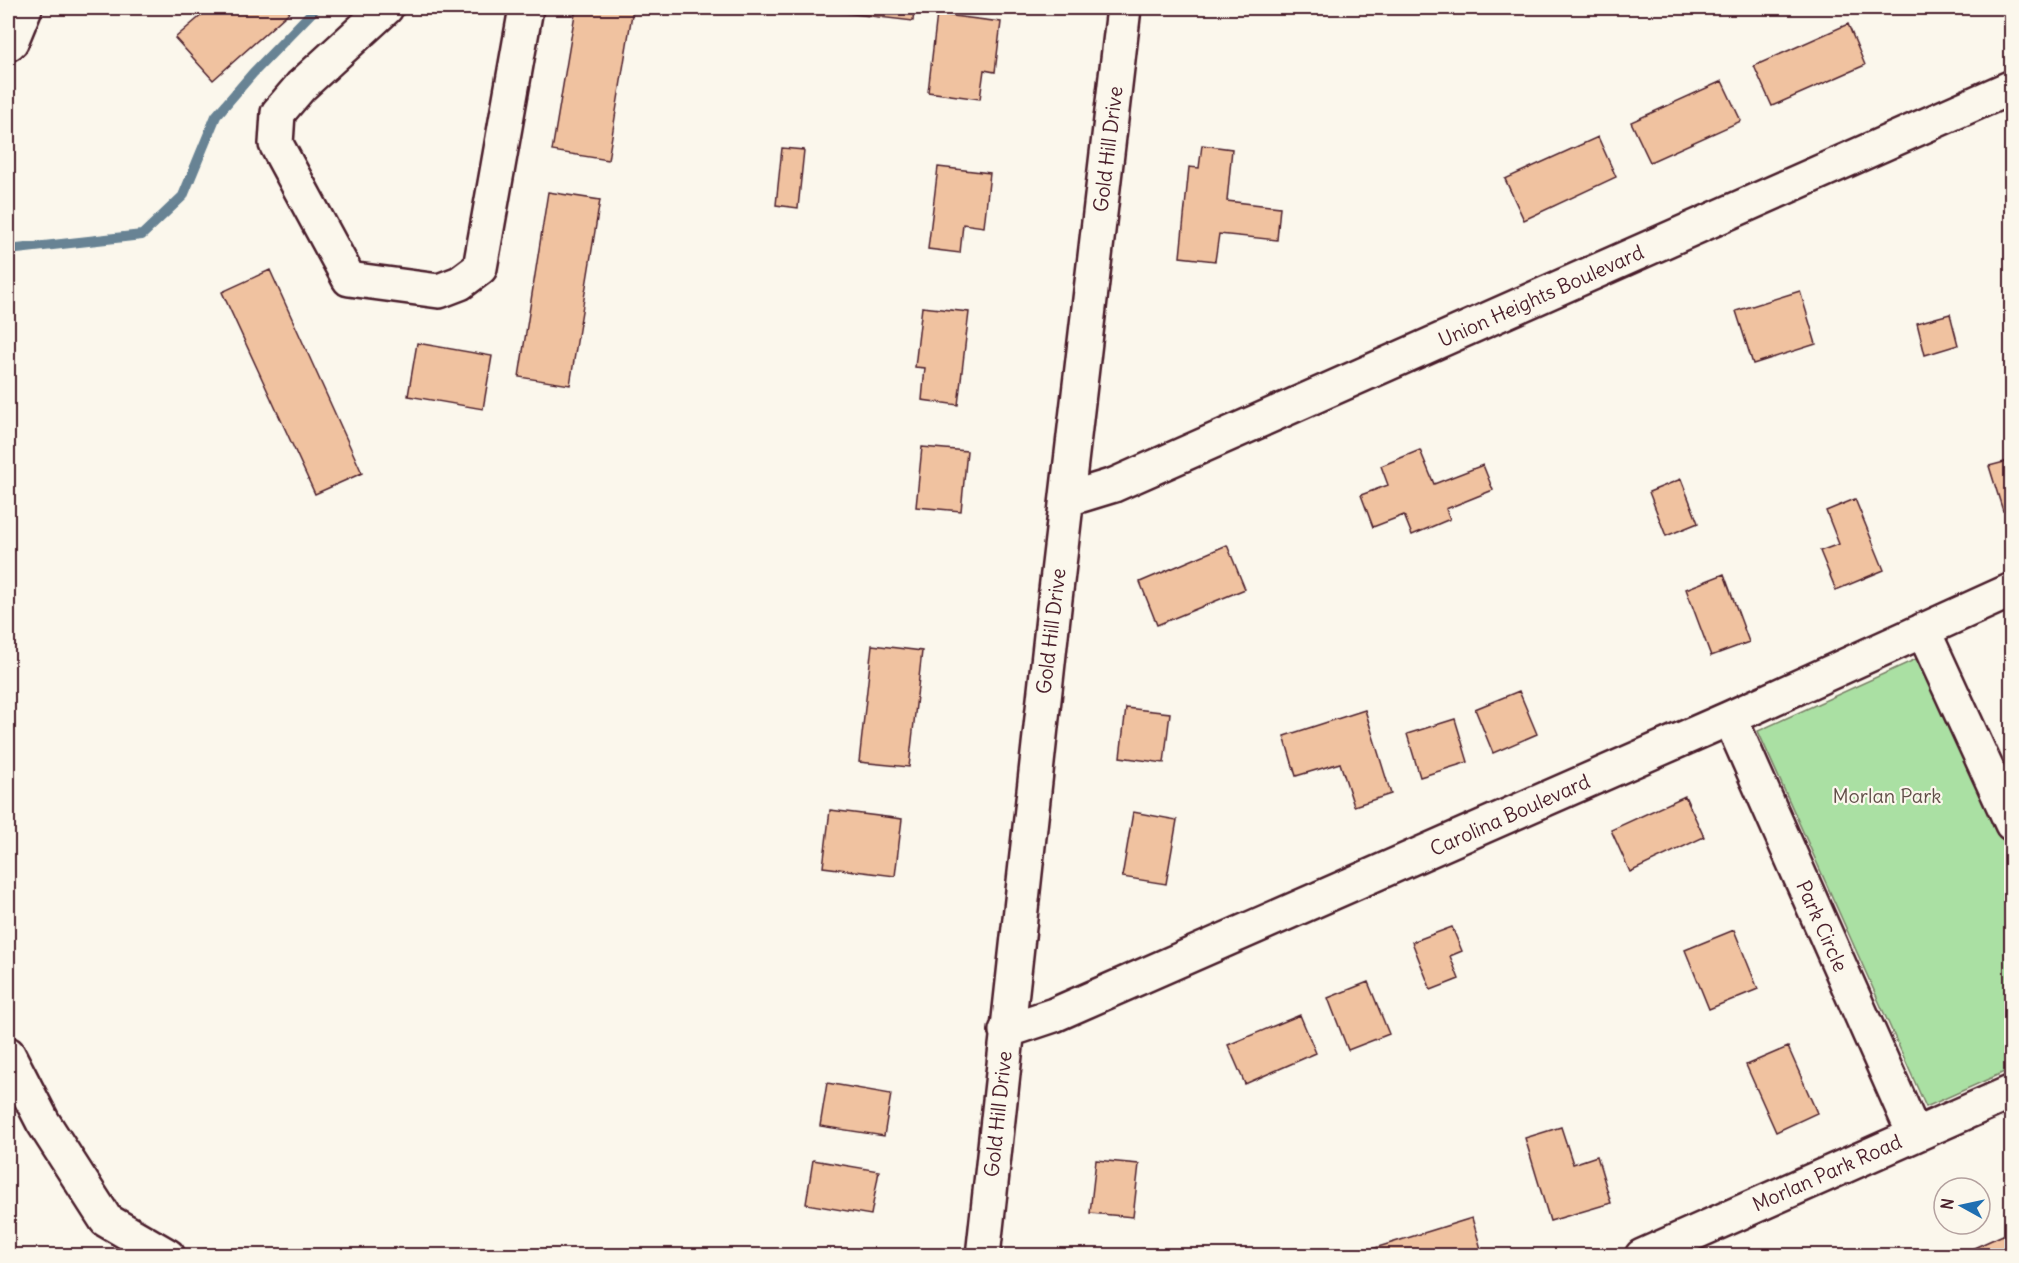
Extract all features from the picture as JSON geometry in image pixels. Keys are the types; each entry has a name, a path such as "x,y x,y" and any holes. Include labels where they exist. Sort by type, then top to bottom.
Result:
{"street":[{"path":"8,44 11,42 25,8"},
{"path":"386,8 301,86 278,113 276,144 349,279 439,291 460,283 480,268 526,8"},
{"name":"Gold Hill Drive","path":"983,1256 1006,1032 1124,8"},
{"name":"Union Heights Boulevard","path":"1068,499 1114,485 2012,87"},
{"name":"Carolina Boulevard","path":"1006,1032 1053,1015 1730,718 2012,590"},
{"path":"1923,630 2012,824"},
{"name":"Park Circle","path":"1730,718 1914,1134"},
{"path":"8,1054 43,1122 106,1220 168,1256"},
{"name":"Morlan Park Road","path":"1642,1256 2012,1092"}],"green space":[{"name":"Morlan Park","path":"1925,655 2011,849 2011,1069 1926,1107 1758,731"}],"building":[{"path":"210,8 294,8 213,80 175,38"},
{"path":"576,8 633,8 608,160 552,151"},
{"path":"838,8 914,8 913,21 837,12"},
{"path":"937,14 1001,22 995,72 984,70 980,99 928,92"},
{"path":"1848,24 1865,65 1772,106 1754,66"},
{"path":"1722,81 1741,121 1650,162 1631,122"},
{"path":"1598,137 1616,177 1524,220 1505,179"},
{"path":"1202,145 1232,149 1227,201 1280,207 1277,240 1219,234 1215,261 1180,257 1189,167 1199,168"},
{"path":"782,148 804,150 798,208 776,205"},
{"path":"938,167 990,173 984,227 963,224 960,253 928,249"},
{"path":"548,192 600,200 570,385 519,377"},
{"path":"270,270 362,473 315,494 222,292"},
{"path":"1800,291 1816,344 1753,364 1736,311"},
{"path":"922,307 969,312 958,405 922,400 925,368 915,367"},
{"path":"1950,314 1958,345 1925,355 1917,323"},
{"path":"417,343 492,356 483,409 408,396"},
{"path":"922,447 967,451 961,511 916,507"},
{"path":"1420,450 1434,484 1483,465 1493,490 1446,509 1450,519 1412,535 1404,515 1373,527 1361,495 1388,485 1381,466"},
{"path":"2012,460 2012,509 2003,511 1989,466"},
{"path":"1681,479 1698,523 1666,536 1649,492"},
{"path":"1855,499 1884,570 1836,590 1820,551 1839,544 1826,511"},
{"path":"1227,545 1245,589 1157,625 1140,582"},
{"path":"1724,574 1749,642 1711,656 1686,589"},
{"path":"872,645 922,651 909,767 859,762"},
{"path":"1519,691 1537,734 1493,753 1475,709"},
{"path":"1126,708 1170,713 1164,763 1120,757"},
{"path":"1365,710 1391,794 1354,806 1340,763 1296,776 1284,736"},
{"path":"1455,719 1468,762 1420,777 1407,734"},
{"path":"1685,796 1704,837 1630,872 1611,830"},
{"path":"830,810 902,819 895,876 823,867"},
{"path":"1133,812 1177,820 1166,884 1122,877"},
{"path":"1452,927 1462,951 1450,956 1459,979 1431,990 1412,942"},
{"path":"1734,930 1758,989 1709,1009 1685,950"},
{"path":"1368,982 1389,1034 1348,1050 1328,998"},
{"path":"1300,1015 1316,1053 1245,1084 1228,1045"},
{"path":"1788,1047 1817,1113 1776,1132 1746,1065"},
{"path":"827,1083 891,1094 884,1136 820,1126"},
{"path":"1561,1127 1573,1164 1597,1156 1611,1203 1550,1221 1525,1138"},
{"path":"813,1160 879,1171 871,1215 806,1204"},
{"path":"1096,1160 1139,1164 1133,1217 1090,1213"},
{"path":"1472,1218 1483,1256 1349,1256"},
{"path":"2012,1231 2012,1256 1956,1256"}],"waterway":[{"path":"8,250 142,235 183,196 216,116 253,73 316,8"}]}
